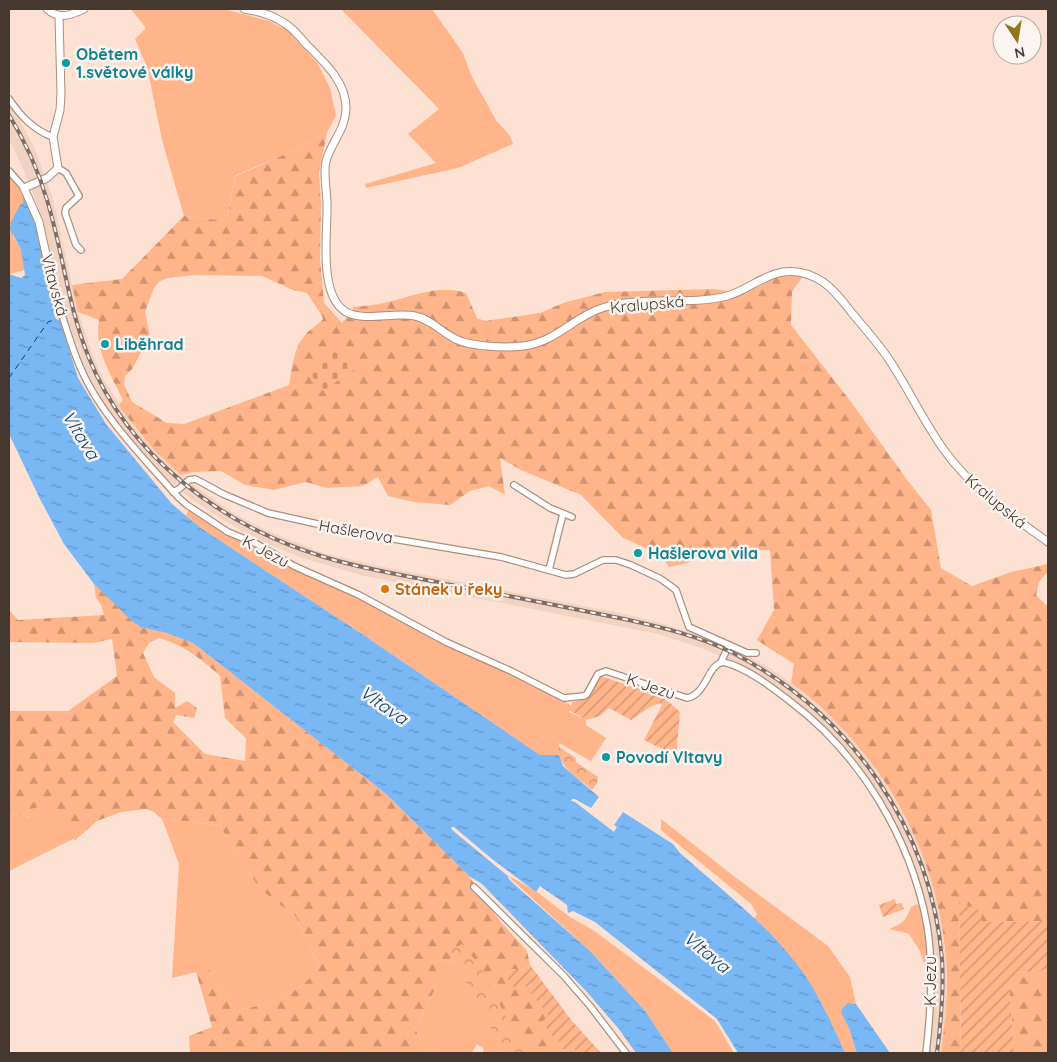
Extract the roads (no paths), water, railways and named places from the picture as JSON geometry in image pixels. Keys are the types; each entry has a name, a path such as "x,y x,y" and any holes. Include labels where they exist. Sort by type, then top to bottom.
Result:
{"street":[{"path":"47,9 59,16 71,15 82,9"},
{"name":"Kralupská","path":"244,9 276,18 290,27 330,68 343,94 346,106 344,118 341,130 327,158 325,173 327,204 325,250 331,290 335,299 348,312 360,315 414,316 432,323 452,338 468,344 521,346 549,339 586,315 607,307 708,299 736,293 780,272 806,274 824,282 868,332 889,360 943,449 969,481 995,504 1048,542"},
{"path":"59,16 61,94 60,110 52,137 58,168 66,173 80,196 66,208 65,213 76,245 81,250"},
{"path":"9,99 20,115 40,131 52,137"},
{"path":"9,171 24,188 47,178 58,168"},
{"name":"Vltavská","path":"24,188 39,222 60,309 82,372 96,396 130,442 173,492 186,505 228,532"},
{"name":"Hašlerova","path":"173,492 180,489 189,480 195,479 222,494 268,514 358,533 500,557 566,575 574,574 603,560 616,560 662,579 676,590 689,627 747,652 756,653"},
{"path":"514,485 563,514 572,517"},
{"path":"549,570 563,514"},
{"name":"K Jezu","path":"228,532 257,544 294,566 359,595 446,642 511,671 564,698 584,696 598,674 606,671 687,698 699,693 720,662 727,662 762,680 820,726 864,778 888,816 910,868 927,924 931,980 926,1053"},
{"path":"720,662 729,645"},
{"path":"474,887 564,976 626,1053"}],"water":[{"name":"Vltava","path":"26,196 38,227 56,319 60,320 78,378 106,424 172,504 201,528 365,636 540,755 559,755 563,766 599,797 591,808 575,799 571,801 575,802 614,832 617,827 614,825 623,812 673,844 680,853 752,916 791,957 815,991 845,1053 738,1053 717,1019 595,922 573,911 568,913 567,905 540,886 536,892 454,827 451,827 452,830 509,877 514,884 590,951 646,1012 673,1053 636,1053 618,1028 587,992 482,884 469,876 385,793 193,643 167,633 140,627 94,584 64,544 9,434 9,274 21,278 25,275 21,250 10,229 11,222 23,203 23,197"},
{"path":"848,1003 856,1004 890,1053 857,1053 849,1028 841,1013"}],"railway":[{"path":"9,115 31,156 40,178 53,220 82,339 106,393 128,426 153,455 182,482 214,506 248,526 284,543 352,565 638,622 707,642 733,653 775,678 813,707 847,741 877,779 902,820 921,864 935,911 943,971 942,1006 937,1053"}],"place":[{"name":"Obětem 1.světové války","path":"66,63"},
{"name":"Liběhrad","path":"105,344"},
{"name":"Hašlerova vila","path":"638,553"},
{"name":"Stánek u řeky","path":"385,589"},
{"name":"Povodí Vltavy","path":"606,757"}]}
